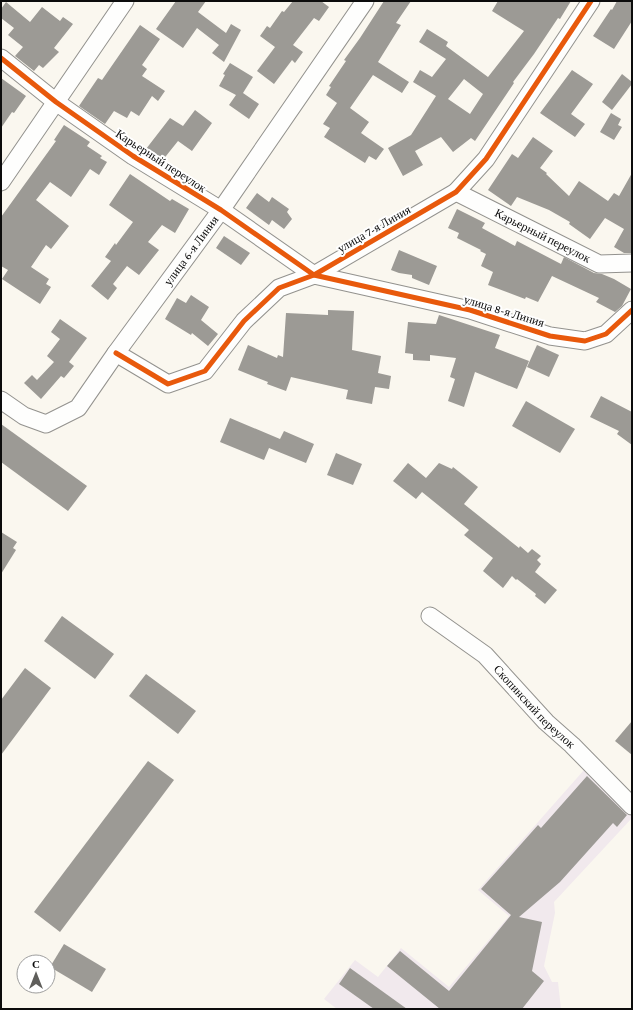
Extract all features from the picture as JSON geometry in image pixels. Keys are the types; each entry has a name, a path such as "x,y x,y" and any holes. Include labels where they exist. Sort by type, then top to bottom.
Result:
{"street":[{"path":"1,182 125,1"},
{"name":"улица 6-я Линия","path":"1,400 24,416 46,424 78,408 116,353 221,210 366,1"},
{"name":"улица 7-я Линия","path":"116,353 168,384 206,371 244,321 279,288 314,275 456,192 486,159 591,1"},
{"name":"Карьерный переулок","path":"1,58 56,102 132,156 221,210 314,275"},
{"name":"Карьерный переулок","path":"456,192 599,264 632,263"},
{"name":"улица 8-я Линия","path":"314,275 470,310 550,336 585,341 606,334 632,310"},
{"name":"Скопинский переулок","path":"430,616 485,655 546,722 572,745 632,806"}],"shaded area":[{"path":"584,770 632,815 632,818 554,902 555,913 544,966 552,982 558,982 561,1009 337,1009 324,999 355,960 378,977 401,948 449,987 509,916 478,890"}],"building":[{"path":"176,1 206,1 198,12 226,33 231,24 241,30 224,62 212,53 219,45 197,28 183,48 156,29"},
{"path":"293,1 321,1 329,7 319,21 314,18 293,45 303,52 295,63 292,60 274,84 257,71 275,47 260,36 267,26 270,28 282,11 284,12"},
{"path":"384,1 411,1 396,23 401,25 378,62 409,82 402,93 373,75 350,108 369,122 361,133 384,149 376,160 369,156 365,163 324,137 330,128 323,124 337,103 326,95 331,87 329,86 346,61 344,60"},
{"path":"498,1 571,1 560,19 558,18 513,82 514,83 475,141 471,138 453,152 441,137 415,151 423,165 403,176 388,148 411,135 436,96 413,82 420,70 432,77 446,59 419,42 427,29 448,42 446,46 488,77 524,31 492,11","holes":["464,79 483,94 470,114 448,99"]},
{"path":"617,1 632,1 632,21 614,49 593,36"},
{"path":"6,2 30,22 42,7 60,21 63,17 73,24 54,48 59,52 43,68 39,65 34,71 15,56 23,47 8,35 14,28 1,18 1,9"},
{"path":"140,25 160,39 142,65 147,69 142,76 165,91 158,101 152,96 139,116 131,111 127,118 114,111 105,124 79,106 98,78 102,80"},
{"path":"230,63 253,77 243,93 259,104 249,119 229,105 236,95 219,86 225,75 223,74"},
{"path":"572,70 593,84 571,114 585,124 575,137 540,113"},
{"path":"622,74 632,82 632,84 612,110 602,102"},
{"path":"1,78 26,96 1,128"},
{"path":"195,110 212,123 192,151 178,141 162,161 146,149 170,118 183,126"},
{"path":"611,113 621,119 618,125 622,127 614,140 600,132"},
{"path":"64,125 90,142 87,146 102,156 100,158 107,162 99,175 90,169 71,197 50,182 36,200 69,226 51,249 46,245 31,267 49,279 46,284 51,287 40,304 2,279 8,270 1,266 1,217 56,141 54,140"},
{"path":"533,137 553,151 540,168 547,173 546,174 569,196 579,181 608,201 614,193 619,196 632,173 632,253 624,253 614,247 624,229 605,218 590,239 569,224 570,222 549,210 517,197 511,206 488,190 512,154 518,158"},
{"path":"130,174 170,201 172,199 189,209 175,233 162,225 148,242 159,250 139,275 127,266 113,284 117,288 108,300 91,286 111,261 105,257 133,222 109,205"},
{"path":"257,193 269,202 272,197 289,209 287,212 292,219 284,229 272,220 269,225 246,208"},
{"path":"457,209 485,223 482,228 515,246 517,241 561,264 564,257 594,273 602,274 614,279 631,289 622,306 615,312 596,302 599,298 552,276 538,302 526,297 525,299 488,285 493,272 481,266 486,254 457,238 459,233 448,228"},
{"path":"224,236 250,253 241,265 216,248"},
{"path":"399,250 437,266 429,285 412,278 412,275 391,270"},
{"path":"191,295 209,307 201,320 218,334 208,346 192,333 191,335 165,319 177,298 186,303"},
{"path":"328,310 354,311 352,350 381,356 378,373 391,376 389,389 375,387 372,404 346,399 348,390 291,377 286,391 267,384 268,382 238,370 248,345 277,358 278,355 283,357 286,313 328,315"},
{"path":"439,315 500,335 495,348 529,361 517,389 475,372 464,407 448,401 455,379 450,377 456,358 430,355 430,361 413,360 413,354 405,353 408,322 436,324"},
{"path":"60,319 87,338 69,362 74,366 64,378 61,376 41,399 24,383 32,375 37,380 54,362 47,356 60,339 51,332"},
{"path":"537,345 559,355 549,377 527,367"},
{"path":"601,396 632,412 632,445 617,434 619,431 590,417"},
{"path":"526,401 575,429 560,453 512,426"},
{"path":"230,418 280,439 284,431 314,444 306,463 269,448 264,460 220,442"},
{"path":"1,424 87,486 68,511 1,462"},
{"path":"336,453 362,464 353,485 327,475"},
{"path":"408,463 426,478 439,463 452,469 453,467 478,487 464,504 519,548 520,546 528,553 532,549 541,556 537,560 541,564 535,572 557,590 545,604 535,596 536,594 512,576 503,588 483,571 493,558 464,535 469,530 422,492 416,499 393,481"},
{"path":"1,532 17,542 13,548 16,550 1,574"},
{"path":"62,616 114,654 95,679 44,641"},
{"path":"25,668 51,688 1,755 1,700"},
{"path":"146,674 196,711 178,734 129,696"},
{"path":"632,721 632,755 615,741"},
{"path":"148,761 174,780 60,932 34,912"},
{"path":"587,776 627,815 617,827 613,823 560,882 519,917 542,922 532,971 544,981 522,1009 440,1009 387,966 400,951 449,991 511,915 481,889 538,825 541,828"},
{"path":"64,944 106,969 92,992 56,971 56,957"},
{"path":"350,968 407,1009 374,1009 339,984"}],"cycle path":[{"path":"116,353 168,384 205,371 244,321 279,288 314,275 456,192 486,159 591,1"},
{"path":"1,58 56,102 133,156 221,210 314,275 470,310 550,336 585,341 606,334 632,310"}]}
